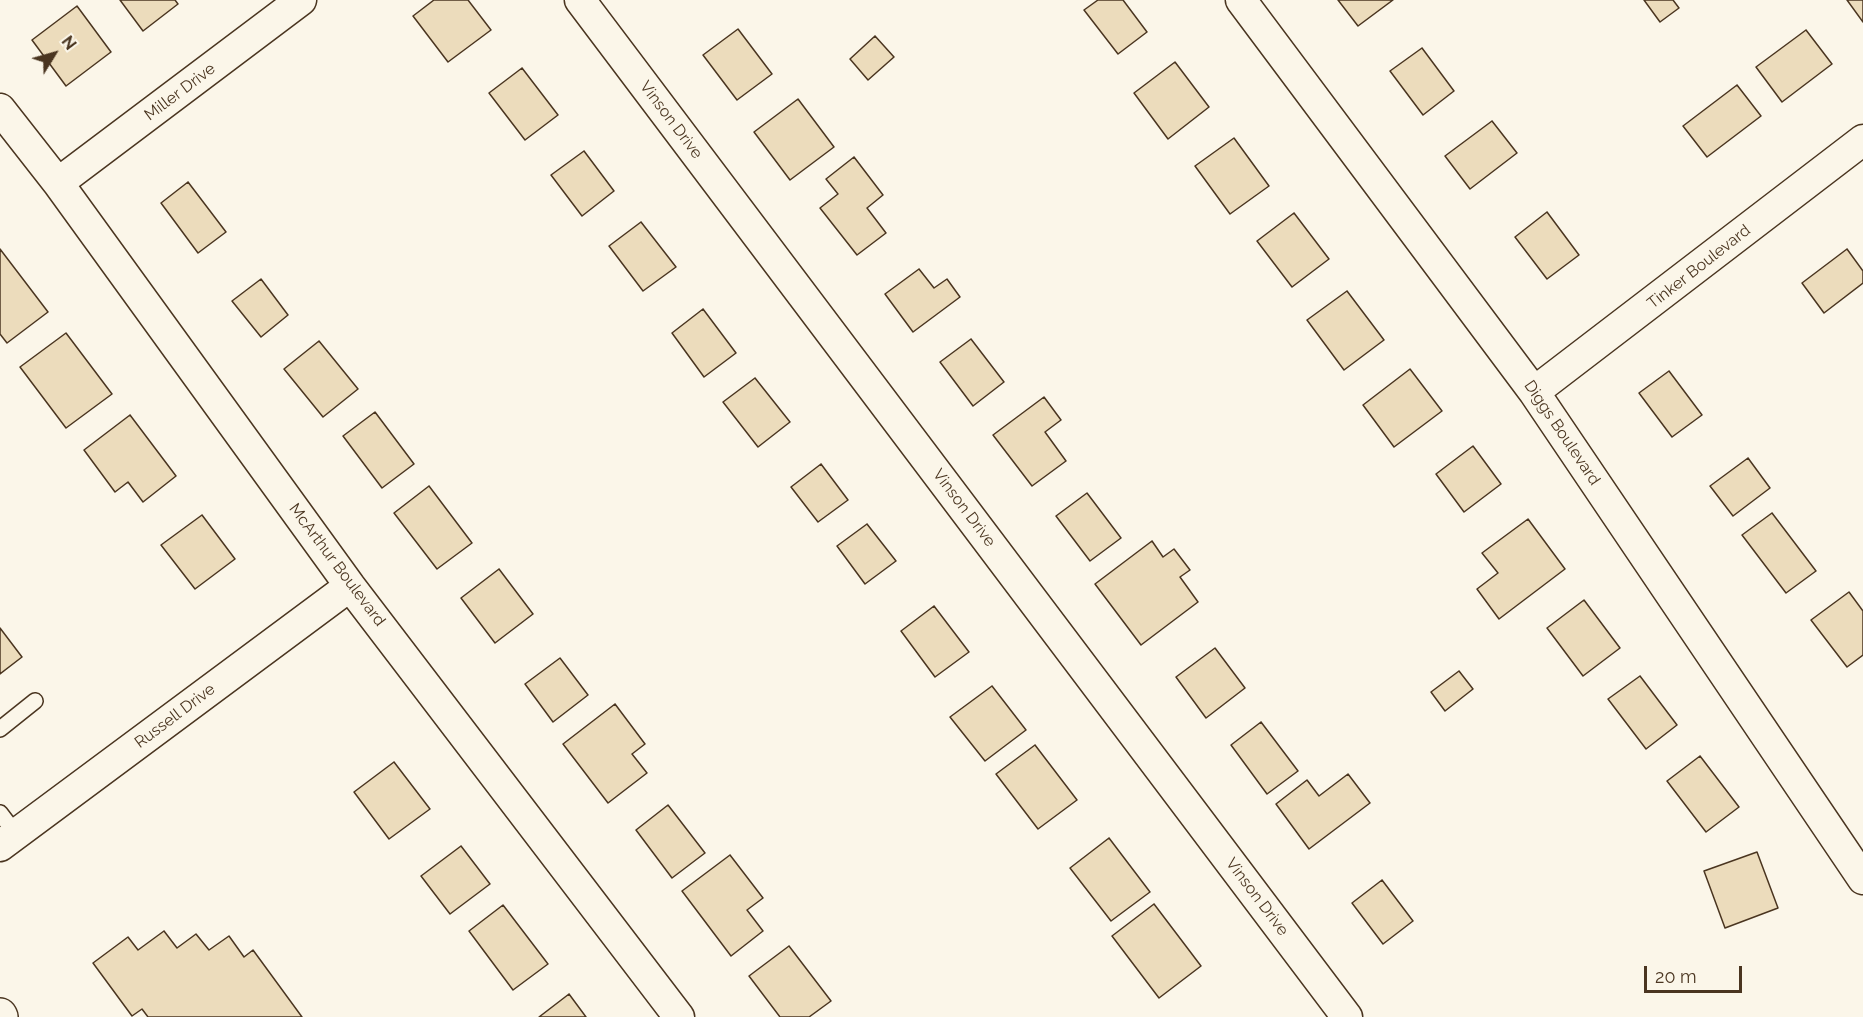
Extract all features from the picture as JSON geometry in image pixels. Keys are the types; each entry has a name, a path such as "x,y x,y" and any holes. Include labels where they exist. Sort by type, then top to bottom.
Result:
{"street":[{"name":"Miller Drive","path":"58,183 301,0"},
{"name":"Vinson Drive","path":"580,0 1347,1017"},
{"name":"Diggs Boulevard","path":"1241,0 1534,392 1863,879"},
{"name":"McArthur Boulevard","path":"0,109 58,183 350,586 679,1017"},
{"name":"Tinker Boulevard","path":"1534,392 1863,140"},
{"name":"Russell Drive","path":"5,831 350,586"}],"lane":[{"path":"0,729 35,701"}],"building":[{"path":"120,0 175,0 178,4 143,31"},
{"path":"434,0 468,0 491,30 448,62 413,16"},
{"path":"1098,0 1123,0 1147,32 1118,54 1084,10"},
{"path":"1338,0 1393,0 1358,26"},
{"path":"1644,0 1673,0 1679,8 1660,22"},
{"path":"1847,0 1863,0 1863,22"},
{"path":"77,6 111,52 66,86 32,40"},
{"path":"738,29 772,74 737,100 703,55"},
{"path":"1806,30 1832,64 1782,102 1756,67"},
{"path":"875,36 894,57 868,80 850,59"},
{"path":"1422,48 1454,91 1423,115 1390,71"},
{"path":"1175,62 1209,107 1168,139 1134,93"},
{"path":"522,68 558,115 525,140 489,93"},
{"path":"1737,85 1761,116 1707,157 1683,126"},
{"path":"798,99 834,147 790,180 754,132"},
{"path":"1492,121 1517,153 1470,189 1445,156"},
{"path":"1234,138 1269,186 1230,214 1195,166"},
{"path":"584,151 614,191 582,216 551,175"},
{"path":"854,157 883,195 867,208 886,233 857,255 820,208 838,194 826,179"},
{"path":"188,182 226,232 198,253 161,203"},
{"path":"1547,212 1579,255 1547,279 1515,237"},
{"path":"1294,213 1329,259 1292,287 1257,241"},
{"path":"641,222 676,267 643,291 609,246"},
{"path":"0,249 48,312 7,343 0,334"},
{"path":"1847,249 1863,271 1863,283 1824,313 1802,283"},
{"path":"919,269 934,288 947,279 960,297 913,332 885,294"},
{"path":"261,279 288,315 261,337 232,301"},
{"path":"1347,291 1384,340 1344,370 1307,320"},
{"path":"703,309 736,353 704,377 672,333"},
{"path":"66,333 112,394 66,428 20,367"},
{"path":"971,339 1004,382 973,406 940,362"},
{"path":"319,341 358,389 323,417 284,369"},
{"path":"1410,369 1442,411 1394,447 1363,405"},
{"path":"1669,371 1702,415 1672,437 1639,393"},
{"path":"755,378 790,422 758,447 723,402"},
{"path":"1044,397 1061,420 1045,432 1066,461 1032,486 993,435"},
{"path":"375,412 414,464 382,488 343,436"},
{"path":"130,415 176,476 143,502 128,482 115,492 84,450"},
{"path":"1473,446 1501,484 1464,512 1436,474"},
{"path":"1748,458 1770,488 1733,516 1710,486"},
{"path":"821,464 848,500 818,522 791,487"},
{"path":"429,486 472,543 437,569 394,513"},
{"path":"1087,493 1121,538 1090,561 1056,516"},
{"path":"1772,513 1816,571 1786,593 1742,535"},
{"path":"202,515 235,559 195,589 161,545"},
{"path":"1528,519 1565,569 1499,619 1477,589 1498,573 1482,553"},
{"path":"867,524 896,561 865,584 837,546"},
{"path":"1152,541 1163,557 1174,549 1190,570 1180,577 1198,602 1141,645 1095,584"},
{"path":"499,569 533,614 495,643 461,598"},
{"path":"1849,592 1863,611 1863,655 1847,667 1811,620"},
{"path":"1584,600 1620,648 1583,676 1547,628"},
{"path":"934,606 969,652 935,677 901,631"},
{"path":"0,628 22,657 0,674"},
{"path":"1215,648 1245,688 1206,718 1176,677"},
{"path":"560,658 588,695 553,722 525,684"},
{"path":"1459,671 1473,689 1445,711 1431,692"},
{"path":"1640,676 1677,725 1646,749 1608,699"},
{"path":"992,686 1026,730 985,761 950,717"},
{"path":"615,704 645,744 632,754 647,773 608,803 563,744"},
{"path":"1261,722 1298,771 1267,794 1231,745"},
{"path":"1035,745 1077,800 1038,829 996,774"},
{"path":"1700,756 1739,807 1706,832 1667,781"},
{"path":"394,762 430,809 389,839 354,792"},
{"path":"1348,774 1370,803 1309,849 1276,804 1307,780 1319,796"},
{"path":"668,805 705,853 672,878 636,830"},
{"path":"1109,838 1150,892 1111,921 1070,868"},
{"path":"461,846 490,884 450,914 421,876"},
{"path":"1757,852 1778,908 1725,928 1704,871"},
{"path":"730,855 763,898 747,910 763,931 731,956 682,891"},
{"path":"1382,880 1413,921 1383,944 1352,903"},
{"path":"1154,904 1201,966 1159,998 1112,936"},
{"path":"503,905 548,964 513,990 469,931"},
{"path":"164,931 177,948 196,934 209,950 229,936 244,957 253,950 302,1017 148,1017 142,1009 132,1016 93,963 128,937 138,950"},
{"path":"789,946 831,1001 809,1017 780,1017 749,976"},
{"path":"569,994 586,1017 539,1017"}]}
